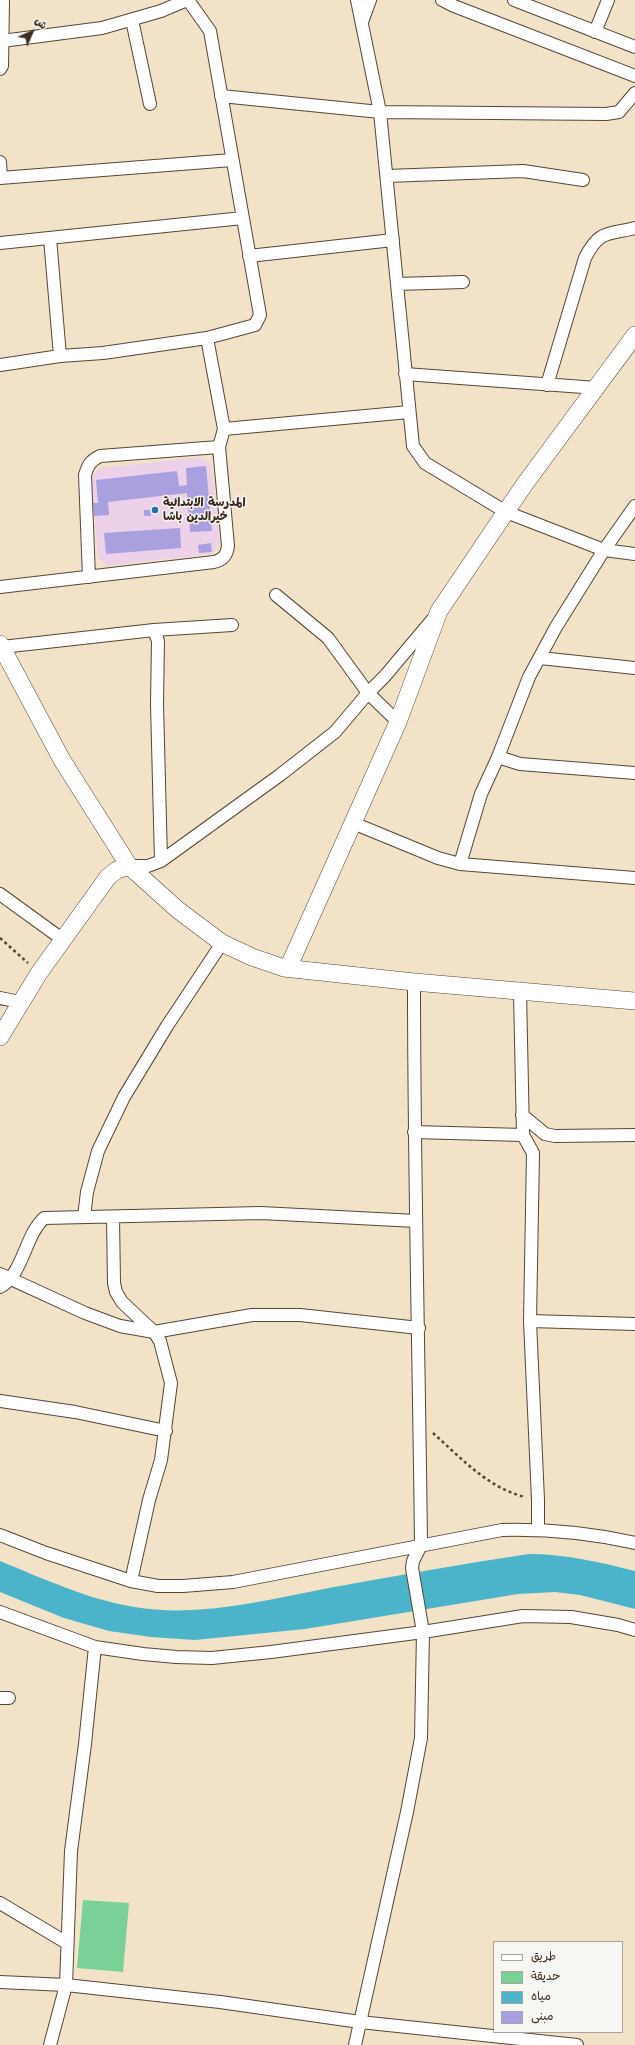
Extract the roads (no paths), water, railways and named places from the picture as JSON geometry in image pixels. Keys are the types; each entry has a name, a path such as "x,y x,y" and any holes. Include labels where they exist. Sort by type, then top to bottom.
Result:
{"street":[{"path":"0,68 2,66 3,0"},
{"path":"0,365 60,356 103,353 207,338 255,325 258,322 260,315 210,31 188,0 132,20 102,28 2,41"},
{"path":"357,0 380,112 413,446 425,463 506,512 604,550 635,554"},
{"path":"362,23 370,0"},
{"path":"442,0 635,76"},
{"path":"514,0 635,47"},
{"path":"595,32 608,0"},
{"path":"132,20 150,104"},
{"path":"221,96 380,112 606,114 619,112 635,93"},
{"path":"0,162 0,178 232,160"},
{"path":"387,176 524,171 583,180"},
{"path":"0,243 243,218"},
{"path":"547,385 585,258 593,242 606,234 635,228"},
{"path":"50,238 60,356"},
{"path":"249,256 392,240"},
{"path":"397,284 464,282"},
{"path":"0,1037 39,973 108,877 117,870 128,866 148,866 161,861 280,775 335,732 440,611 506,512 635,335"},
{"path":"0,587 214,562 223,559 226,555 228,546 219,447 224,429 207,338"},
{"path":"405,374 596,388"},
{"path":"224,429 409,412"},
{"path":"89,577 85,475 88,464 92,460 100,456 219,447"},
{"path":"460,864 482,794 529,677 556,627 604,550 635,506"},
{"path":"276,595 328,638 368,693 398,722"},
{"path":"288,968 398,722 440,611"},
{"path":"232,625 154,630 1,646 62,760 128,866 178,910 222,943 252,958 288,968 414,982 635,1001"},
{"path":"154,630 158,641 157,704 161,861"},
{"path":"540,658 635,668"},
{"path":"498,757 520,764 635,773"},
{"path":"353,822 438,858 460,864 635,878"},
{"path":"0,894 62,939"},
{"path":"84,1217 87,1192 98,1151 124,1097 167,1026 222,943"},
{"path":"355,2045 407,1812 421,1738 423,1632 412,1568 413,1561 421,1545 419,1328 414,1132 414,982"},
{"path":"520,992 523,1135 533,1153 530,1320 538,1529"},
{"path":"0,998 20,1002"},
{"path":"522,1115 545,1134 555,1136 635,1135"},
{"path":"414,1132 523,1135"},
{"path":"0,1290 3,1282 36,1226 44,1218 261,1213 416,1222"},
{"path":"112,1217 114,1283 116,1292 122,1302 154,1332 160,1341 171,1383 166,1431 161,1460 149,1500 131,1581"},
{"path":"3,1282 120,1326 154,1332 252,1315 300,1315 419,1328"},
{"path":"530,1320 635,1324"},
{"path":"0,1402 75,1412 166,1431"},
{"path":"0,1535 46,1553 131,1581 164,1586 233,1582 502,1530 538,1529 600,1535 635,1543"},
{"path":"0,1612 95,1646 143,1654 212,1658 423,1632 523,1616 571,1617 618,1625 635,1630"},
{"path":"50,2045 66,1984 71,1851 85,1744 95,1646"},
{"path":"0,1903 67,1942"},
{"path":"0,1982 66,1984 220,2002 360,2022 577,2045"}],"water":[{"path":"529,1554 569,1557 635,1571 635,1609 580,1595 555,1592 518,1594 305,1629 195,1640 151,1637 109,1631 64,1618 0,1592 0,1561 66,1588 99,1599 134,1607 159,1610 208,1609 257,1602 329,1588"}],"place":[{"name":"المدرسة الابتدائية خيرالدين باشا","path":"155,510"}]}
